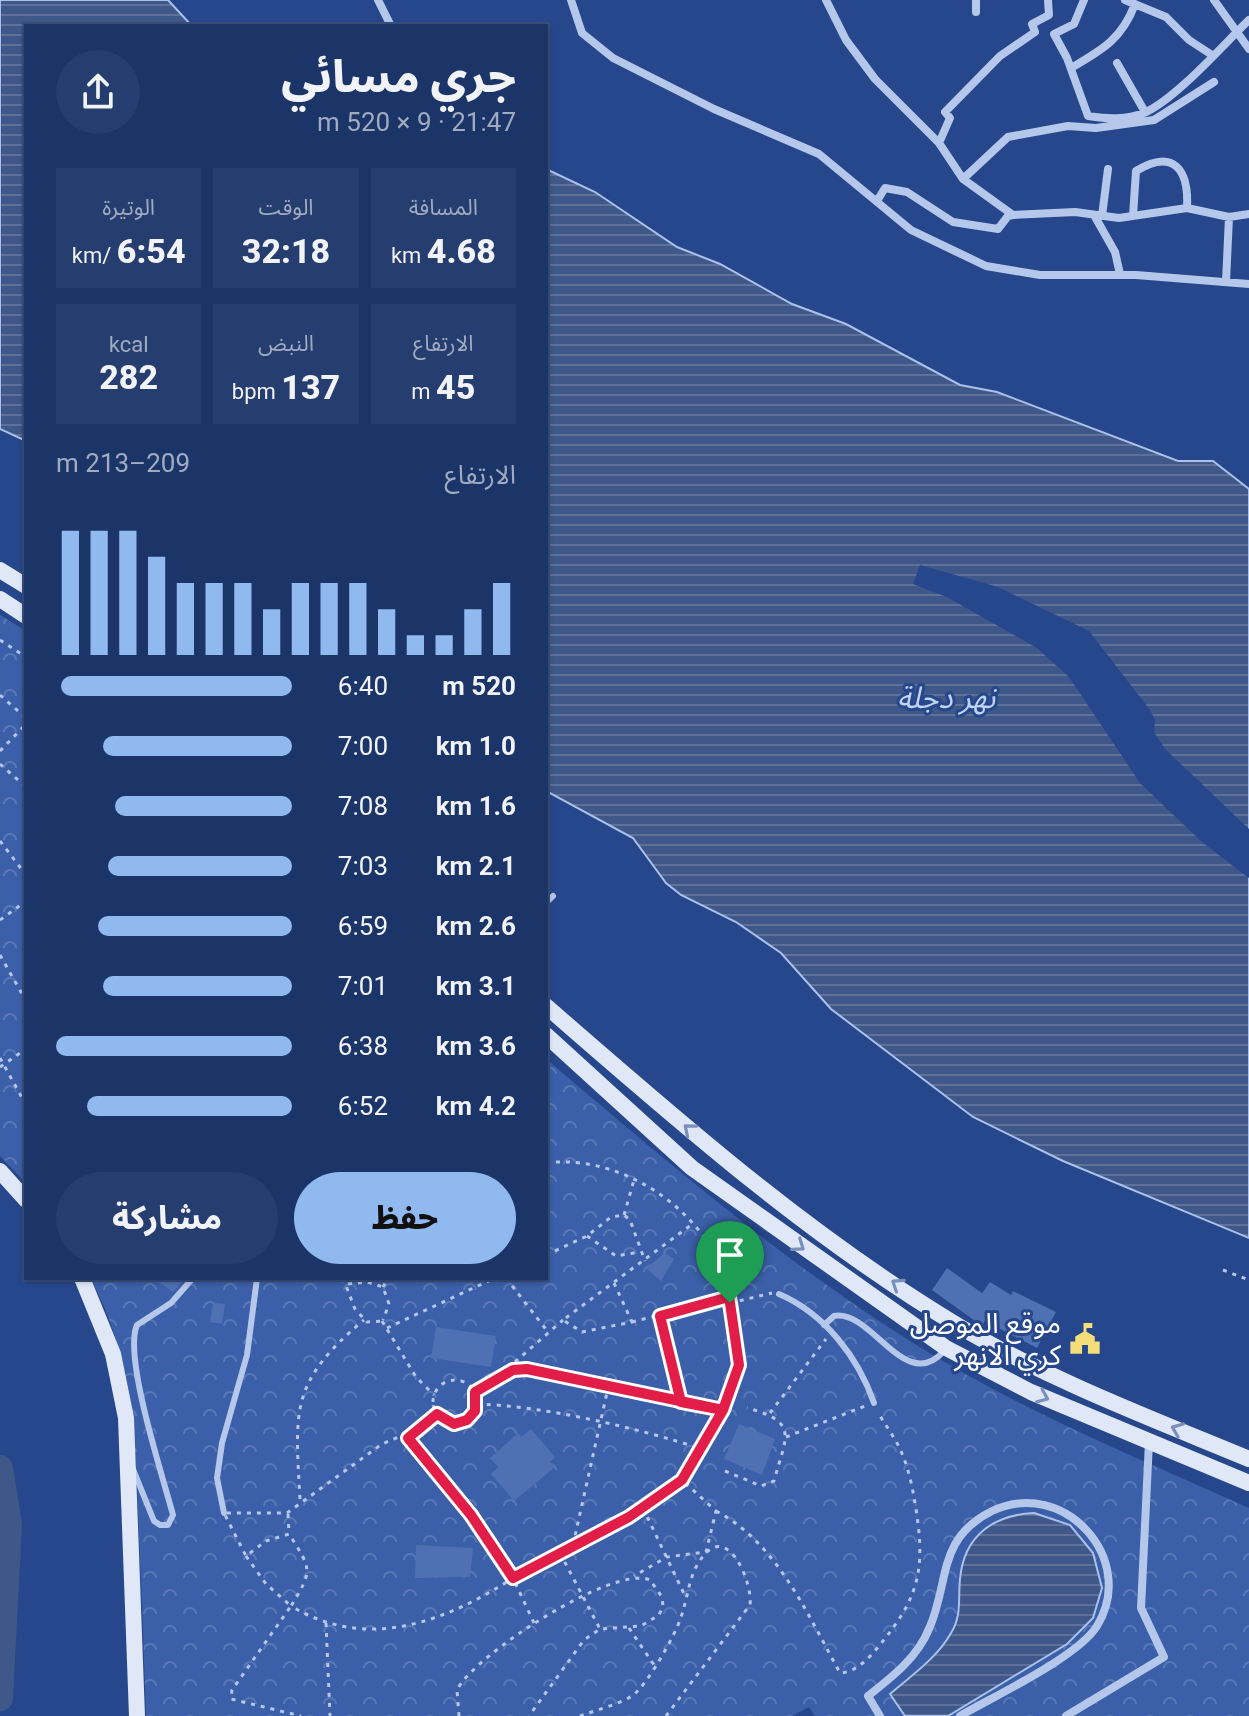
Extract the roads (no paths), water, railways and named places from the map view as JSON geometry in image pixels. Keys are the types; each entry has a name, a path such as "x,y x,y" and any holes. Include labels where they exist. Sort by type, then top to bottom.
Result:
{"main road":[{"path":"0,570 24,585"},
{"path":"0,599 24,615"},
{"path":"548,1008 776,1203 957,1325 1073,1386 1249,1459"},
{"path":"548,1037 692,1168 946,1348 1031,1392 1249,1483"},
{"path":"623,1104 638,1086"},
{"path":"0,1171 24,1198"},
{"path":"83,1280 113,1354 126,1418 137,1716"}],"street":[{"path":"378,0 390,24"},
{"path":"571,0 582,33 613,58 714,109 819,154 911,230 986,266 1040,275 1120,274 1249,284"},
{"path":"826,0 846,40 875,79 939,143 963,179 1013,215"},
{"path":"976,0 976,12"},
{"path":"939,143 950,118 945,112 1000,56 1035,32 1032,24 1049,15 1048,0"},
{"path":"1084,0 1074,24 1054,34 1071,68 1088,116 1115,120 1145,112 1249,20"},
{"path":"1125,0 1166,17 1212,55"},
{"path":"1214,0 1249,49"},
{"path":"1071,68 1113,43 1126,28 1135,4"},
{"path":"1117,63 1145,112"},
{"path":"963,179 1008,137 1068,126 1096,128 1154,120 1214,82"},
{"path":"1133,216 1136,171 1149,163 1167,162 1184,174 1189,184 1187,208"},
{"path":"1108,169 1098,216 1115,252 1120,274"},
{"path":"877,201 885,188 907,192 953,222 998,229 1008,216 1013,215 1075,212 1098,216 1133,216 1187,208 1229,217 1249,214"},
{"path":"1226,282 1229,217"},
{"path":"1066,1716 1164,1657 1141,1608 1149,1442"},
{"path":"880,1716 868,1696 898,1673 929,1629 942,1574 951,1550 966,1529 992,1511 1016,1503 1061,1508 1088,1532 1106,1568 1109,1592 1097,1626 1074,1649 960,1716"}],"lane":[{"path":"548,901 553,896"},
{"path":"129,1459 154,1521 168,1525 173,1515 137,1373 133,1341 137,1325 171,1303 191,1280"},
{"path":"224,1513 217,1478 222,1443 247,1355 255,1280"},
{"path":"779,1294 824,1325 855,1359 874,1403"},
{"path":"824,1325 834,1316 850,1317 910,1362 930,1361 946,1348"}],"water":[{"path":"0,0 168,0 190,24 24,24 24,440 0,429"},
{"name":"نهر دجلة","path":"548,170 595,192 677,247 720,264 792,304 846,324 960,385 997,392 1178,461 1213,461 1249,489 1249,1238 1063,1161 973,1117 831,1009 781,953 736,922 681,895 666,883 633,838 548,792"},
{"path":"1034,1513 1070,1525 1093,1553 1102,1588 1093,1618 1067,1644 948,1716 905,1716 890,1694 932,1658 951,1633 958,1613 960,1579 968,1550 975,1539 994,1523"}],"waterway":[{"path":"0,1468 9,1524 0,1698"}],"place":[{"name":"موقع الموصل كري الانهر","path":"1085,1339"}]}
